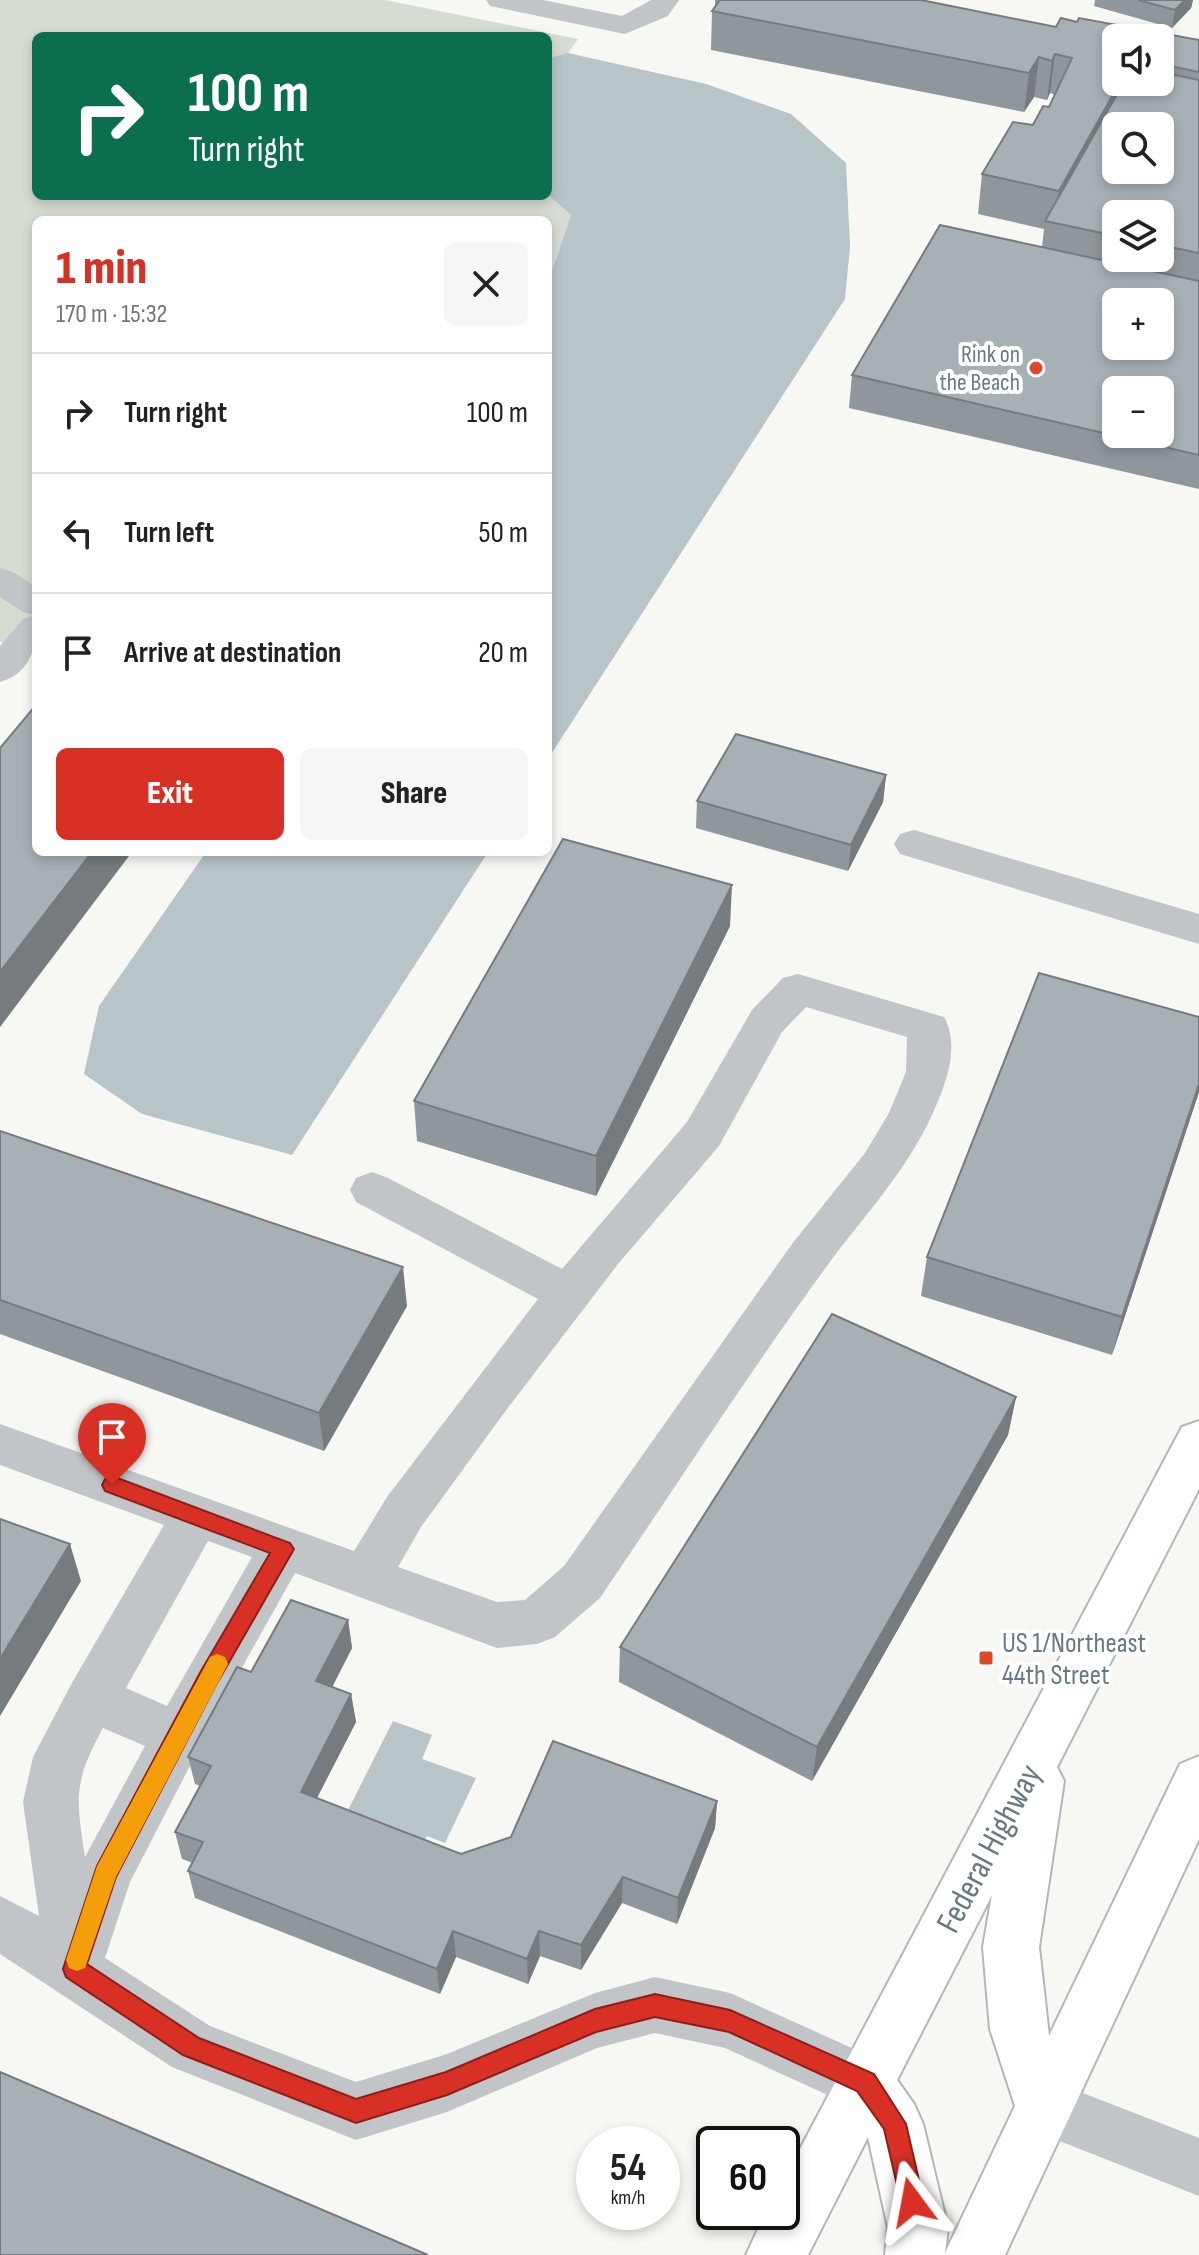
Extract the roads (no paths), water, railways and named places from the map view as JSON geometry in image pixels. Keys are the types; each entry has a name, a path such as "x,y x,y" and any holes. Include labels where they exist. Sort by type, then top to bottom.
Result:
{"main road":[{"name":"Federal Highway","path":"776,2255 1199,1441"},
{"path":"1043,1743 1011,1947 1018,2029 1044,2107"},
{"path":"974,2255 1199,1781"},
{"path":"865,2083 894,2124 918,2228 915,2255"}],"street":[{"path":"500,0 625,25 658,10 665,0"},
{"path":"0,580 32,601"},
{"path":"0,670 32,632"},
{"path":"914,844 1199,929"},
{"path":"0,1444 283,1549 497,1625 537,1621 582,1582 808,1257 881,1165 909,1117 928,1072 929,1028 798,989 767,1021 703,1134 569,1294 404,1512 365,1577"},
{"path":"372,1190 569,1294"},
{"path":"74,1969 50,1802 59,1757 196,1516"},
{"path":"74,1969 105,1874 283,1549"},
{"path":"91,1698 179,1736"},
{"path":"0,1922 192,2047 356,2111 447,2083 595,2021 655,2005 730,2021 865,2083"},
{"path":"1044,2107 1199,2167"}],"place":[{"name":"Rink on the Beach","path":"1036,368"},
{"name":"US 1/Northeast 44th Street","path":"986,1658"}]}
